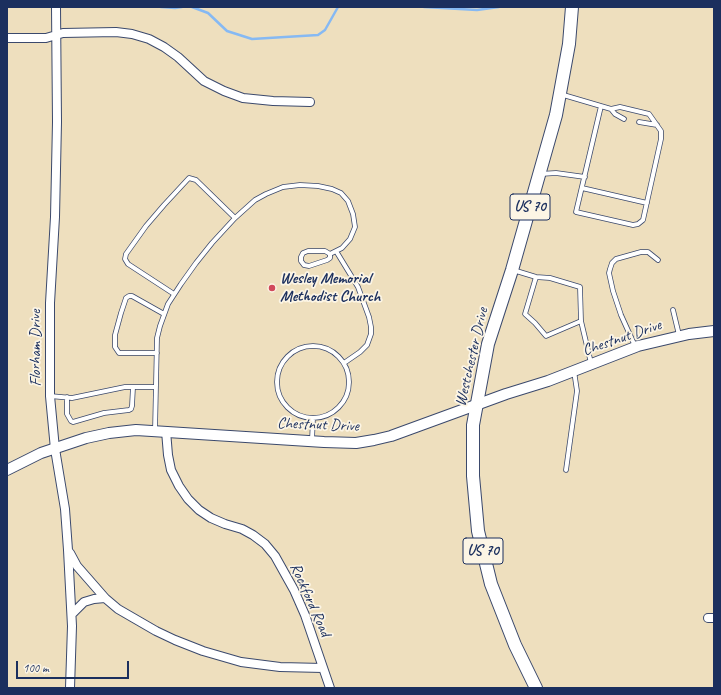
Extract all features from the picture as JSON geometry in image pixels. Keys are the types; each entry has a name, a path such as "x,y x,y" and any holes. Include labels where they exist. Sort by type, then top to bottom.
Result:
{"main road":[{"name":"Westchester Drive","path":"536,688 515,645 491,584 478,531 474,476 473,425 488,344 512,270 556,115 569,44 572,7"}],"street":[{"name":"Florham Drive","path":"56,7 56,201 50,303 50,396 54,449 65,509 68,550 72,614 70,688"},
{"path":"7,38 46,38 63,33 116,32 132,34 149,39 164,47 178,57 204,81 224,91 243,98 273,101 310,102"},
{"name":"Chestnut Drive","path":"7,470 41,453 109,432 136,430 166,431 356,443 374,440 391,436 548,381 635,347 679,336 714,331"},
{"name":"Rockford Road","path":"166,431 171,470 188,499 199,510 211,518 242,529 253,535 266,544 275,556 294,590 305,615 330,688"},
{"path":"68,550 77,566 105,598 118,609 156,631 203,651 260,666 323,668"},
{"path":"72,614 84,602 105,598"}],"lane":[{"path":"560,94 610,109 615,114 624,118"},
{"path":"601,106 576,212 633,225 638,224 643,220 661,139 660,131 649,114 620,107 610,109"},
{"path":"640,122 657,126"},
{"path":"540,174 556,173 585,177"},
{"path":"174,294 128,264 125,259 126,254 146,226 189,178 196,180 235,218"},
{"path":"155,431 157,338 164,314 174,294 212,243 235,218 255,200 283,187 300,185 318,186 332,189 341,193 348,201 354,214 354,227 350,239 342,248 330,254 330,258 314,266 304,265 301,261 303,253 308,251 325,251 330,254"},
{"path":"582,188 647,203"},
{"path":"336,251 358,287 371,327 371,334 367,345 344,363"},
{"path":"635,347 621,315 613,291 609,273 610,269 612,263 616,259 641,252 648,252 658,260"},
{"path":"512,270 536,277 550,278 580,287 581,321 592,364"},
{"path":"536,277 525,314 546,336 581,321"},
{"path":"157,353 119,352 115,347 115,336 122,308 126,298 129,296 132,296 164,314"},
{"path":"673,310 679,336"},
{"path":"308,346 325,348 336,354 344,363 349,373 350,385 347,396 341,406 332,414 322,418 313,418 299,416 289,409 282,400 278,389 277,380 278,372 282,364 290,355 308,346"},
{"path":"566,470 577,391 574,371"},
{"path":"50,396 76,397 125,387 156,387"},
{"path":"66,397 67,414 73,422 104,413 131,409 133,387"},
{"path":"312,441 313,418"}],"waterway":[{"path":"161,7 182,7"},
{"path":"192,7 208,13 227,31 252,39 318,35 325,30 338,7"},
{"path":"424,7 477,10 499,7"}],"place":[{"name":"Wesley Memorial Methodist Church","path":"272,288"}]}
